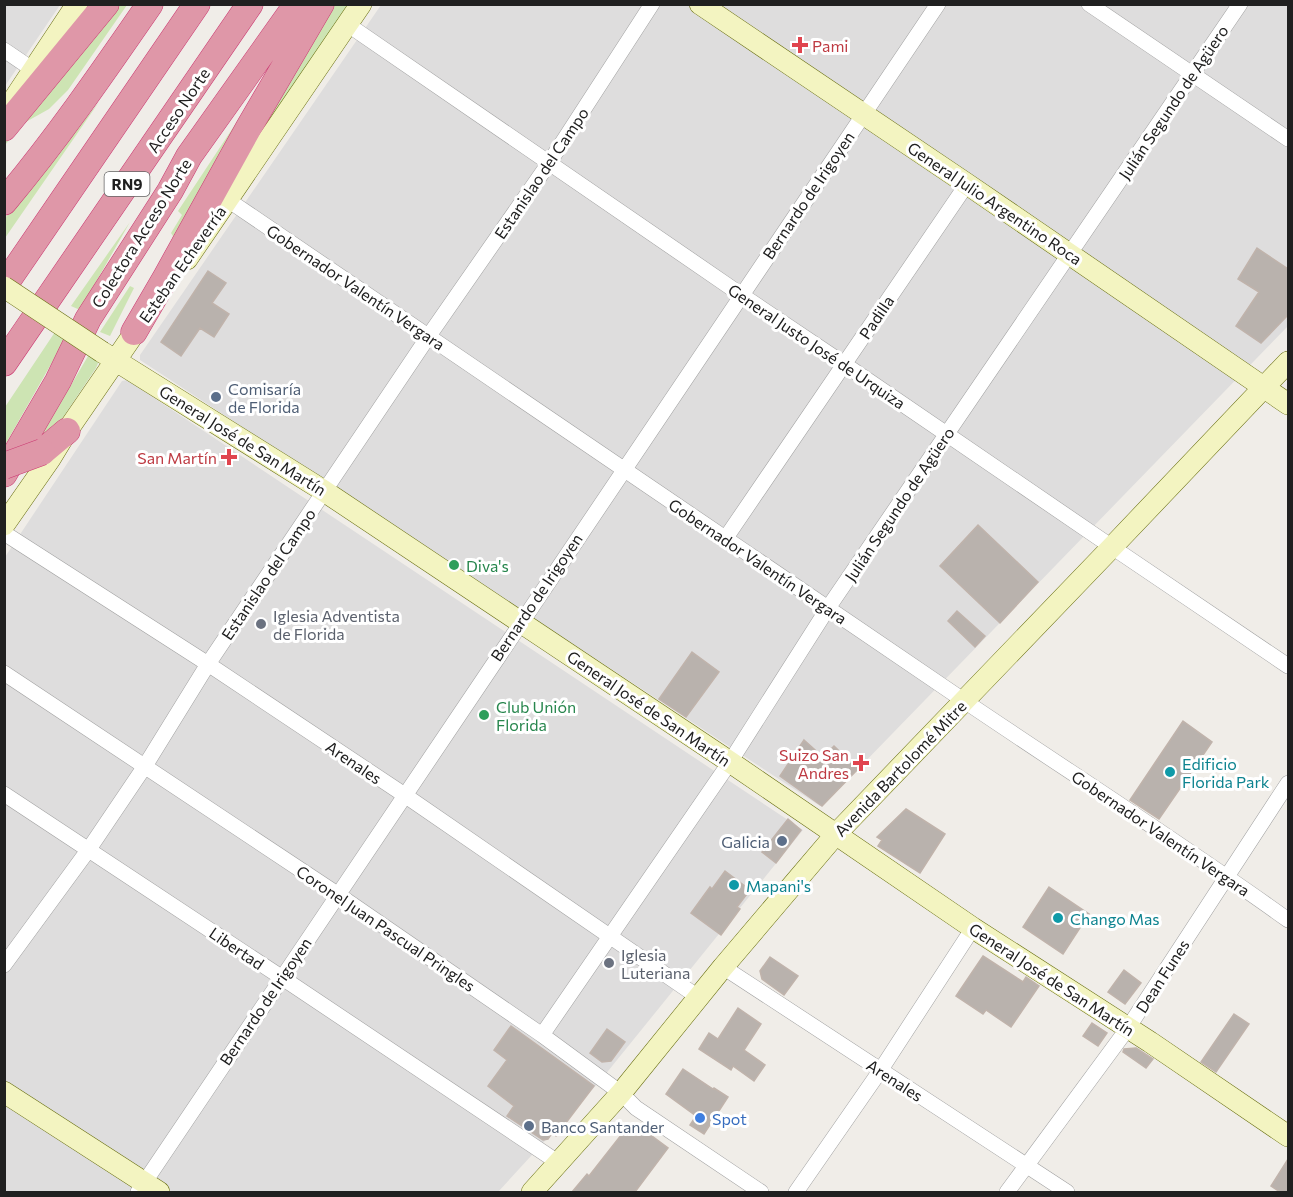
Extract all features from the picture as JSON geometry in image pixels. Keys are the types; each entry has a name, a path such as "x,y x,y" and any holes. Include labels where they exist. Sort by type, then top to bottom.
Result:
{"highway":[{"path":"4,128 106,4"},
{"path":"4,202 82,103 150,4"},
{"name":"RN9","path":"4,286 197,4"},
{"name":"Acceso Norte","path":"4,363 250,4"},
{"name":"Colectora Acceso Norte","path":"4,474 58,381 88,320 189,156 297,4"},
{"path":"134,332 321,4"},
{"path":"4,466 42,452 67,431"}],"street":[{"path":"4,113 77,4"},
{"name":"Esteban Echeverría","path":"4,525 50,459 109,356 134,332 228,200 361,4"},
{"name":"Estanislao del Campo","path":"4,965 89,849 145,766 208,664 428,337 549,163 652,4"},
{"name":"General Julio Argentino Roca","path":"700,4 1288,404"},
{"name":"Bernardo de Irigoyen","path":"147,1189 281,977 403,794 938,4"},
{"path":"1089,4 1288,139"},
{"name":"Julián Segundo de Agüero","path":"542,1035 729,762 828,608 1240,4"},
{"name":"General Justo José de Urquiza","path":"347,24 1288,666"},
{"path":"4,51 33,69"},
{"name":"Padilla","path":"725,539 967,184"},
{"name":"Gobernador Valentín Vergara","path":"228,200 622,470 1227,876 1288,920"},
{"name":"General José de San Martín","path":"4,286 109,356 324,491 973,928 1128,1028 1288,1136"},
{"name":"Avenida Bartolomé Mitre","path":"532,1192 621,1093 723,967 836,834 1288,362"},
{"name":"Arenales","path":"4,533 208,664 403,794 699,997"},
{"name":"Coronel Juan Pascual Pringles","path":"4,673 337,894 542,1035 621,1093 636,1108 761,1192"},
{"name":"Dean Funes","path":"1007,1192 1128,1028 1288,783"},
{"name":"Libertad","path":"4,794 558,1163"},
{"path":"796,1192 973,928"},
{"name":"Arenales","path":"723,967 1067,1192"},
{"path":"4,1092 147,1189"}],"shaded area":[{"path":"5,5 60,5 5,86"},
{"path":"381,5 1288,5 1288,326 820,806 140,360 140,355"},
{"path":"127,380 803,830 600,1081 498,1192 5,1192 5,557 122,381"}],"green space":[{"path":"113,5 127,5 68,90 49,109 24,123 5,145 4,141 38,96"},
{"path":"330,5 355,5 225,195"},
{"path":"292,38 171,248 173,236 171,233 182,215 178,211"},
{"path":"99,102 5,238 5,218"},
{"path":"130,222 80,310 71,306"},
{"path":"130,286 134,288 110,336 100,332"},
{"path":"57,329 67,336 5,445 5,407"},
{"path":"91,351 99,361 96,368 53,432 40,438"}],"building":[{"path":"1257,248 1288,269 1288,315 1261,343 1236,326 1259,292 1238,279"},
{"path":"208,271 226,283 212,303 229,314 214,337 200,328 181,356 161,342"},
{"path":"978,525 1038,582 1000,623 940,566"},
{"path":"957,611 985,636 975,647 948,621"},
{"path":"692,652 719,672 686,717 659,699"},
{"name":"Edificio Florida Park","path":"1183,721 1212,742 1159,819 1130,800"},
{"path":"804,740 823,757 834,746 858,769 822,806 780,776"},
{"path":"906,809 945,834 920,873 878,846 882,840 877,837"},
{"name":"Galicia","path":"788,819 801,830 776,863 762,852"},
{"path":"725,871 750,890 737,907 740,909 721,935 691,913"},
{"name":"Chango Mas","path":"1049,887 1089,914 1063,954 1023,927"},
{"path":"983,956 1023,982 1026,977 1039,986 1011,1027 986,1010 983,1014 956,996"},
{"path":"770,957 798,976 784,995 762,979 760,971"},
{"path":"1124,970 1141,983 1125,1004 1108,992"},
{"path":"738,1008 761,1024 744,1050 765,1065 754,1081 733,1066 731,1070 699,1049 709,1033 718,1039"},
{"path":"1234,1014 1249,1024 1216,1072 1201,1062"},
{"path":"1092,1023 1107,1033 1098,1046 1083,1036"},
{"path":"511,1026 594,1086 556,1136 552,1133 548,1139 543,1140 507,1116 514,1106 488,1086 507,1060 494,1050"},
{"path":"607,1029 625,1042 611,1061 602,1062 590,1053"},
{"path":"1136,1048 1153,1059 1146,1068 1123,1052 1124,1049"},
{"path":"683,1069 728,1097 704,1134 690,1125 696,1116 666,1094"},
{"path":"629,1125 637,1125 668,1148 635,1192 572,1192 587,1174 589,1176"},
{"path":"1288,1159 1288,1192 1280,1192 1271,1186"}],"place":[{"name":"Pami","path":"800,45"},
{"name":"Comisaría de Florida","path":"216,397"},
{"name":"San Martín","path":"229,457"},
{"name":"Diva's","path":"454,565"},
{"name":"Iglesia Adventista de Florida","path":"261,624"},
{"name":"Club Unión Florida","path":"484,715"},
{"name":"Suizo San Andres","path":"861,763"},
{"name":"Edificio Florida Park","path":"1170,772"},
{"name":"Galicia","path":"782,841"},
{"name":"Mapani's","path":"734,885"},
{"name":"Chango Mas","path":"1058,918"},
{"name":"Iglesia Luteriana","path":"609,963"},
{"name":"Spot","path":"700,1118"},
{"name":"Banco Santander","path":"529,1126"}]}
